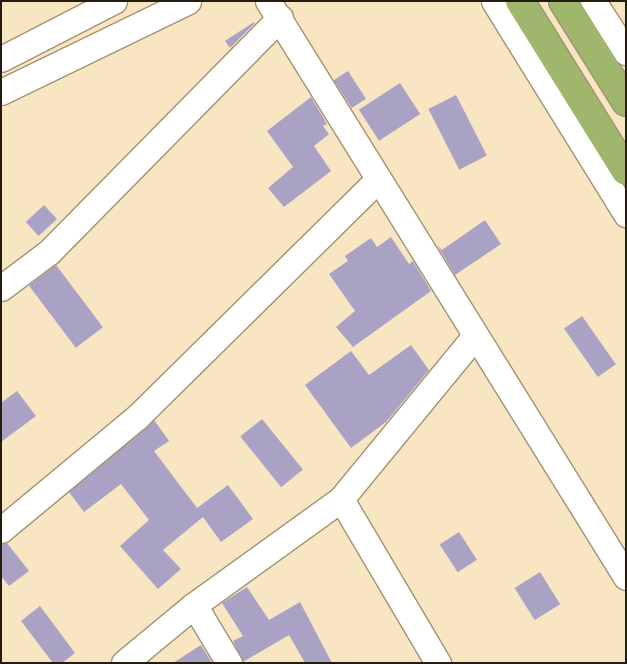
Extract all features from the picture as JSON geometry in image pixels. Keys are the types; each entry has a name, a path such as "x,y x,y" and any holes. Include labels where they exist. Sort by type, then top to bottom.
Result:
{"highway":[{"path":"520,1 626,171"},
{"path":"563,1 626,102"}],"street":[{"path":"1,59 114,1"},
{"path":"1,92 188,1"},
{"path":"494,1 626,214"},
{"path":"593,1 626,52"},
{"path":"1,288 49,252 274,10 377,180 626,577"},
{"path":"1,530 137,416 377,180"},
{"path":"124,663 194,605 341,499 475,336"},
{"path":"341,499 438,663"},
{"path":"194,605 229,663"}],"building":[{"path":"255,23 230,48 225,41"},
{"path":"348,71 366,99 352,108 334,80"},
{"path":"400,83 420,114 379,141 359,110"},
{"path":"456,95 487,156 459,170 428,109"},
{"path":"311,97 327,124 323,126 329,134 314,146 331,171 284,207 268,188 293,167 267,131"},
{"path":"44,205 57,219 39,236 26,222"},
{"path":"485,220 501,244 455,275 437,245 442,250"},
{"path":"391,237 409,264 413,261 431,291 353,347 336,327 355,311 329,274 348,261 345,256 371,238 377,247"},
{"path":"56,265 103,327 76,348 29,285"},
{"path":"582,316 616,364 598,377 564,329"},
{"path":"411,345 429,370 386,422 351,448 305,385 351,351 369,375"},
{"path":"17,391 36,416 1,442 1,403"},
{"path":"262,419 303,470 281,487 240,437"},
{"path":"154,420 169,441 154,451 197,508 228,485 253,519 221,542 203,517 163,550 181,569 158,589 120,546 149,520 121,484 84,512 69,492"},
{"path":"459,532 477,560 458,572 440,545"},
{"path":"7,543 29,571 9,586 1,576 1,544"},
{"path":"540,572 560,604 535,620 515,588"},
{"path":"247,587 269,620 300,602 332,663 305,663 289,635 243,662 233,641 243,636 222,603"},
{"path":"40,606 75,653 62,663 53,663 21,621"},
{"path":"201,645 212,663 173,663"}]}
